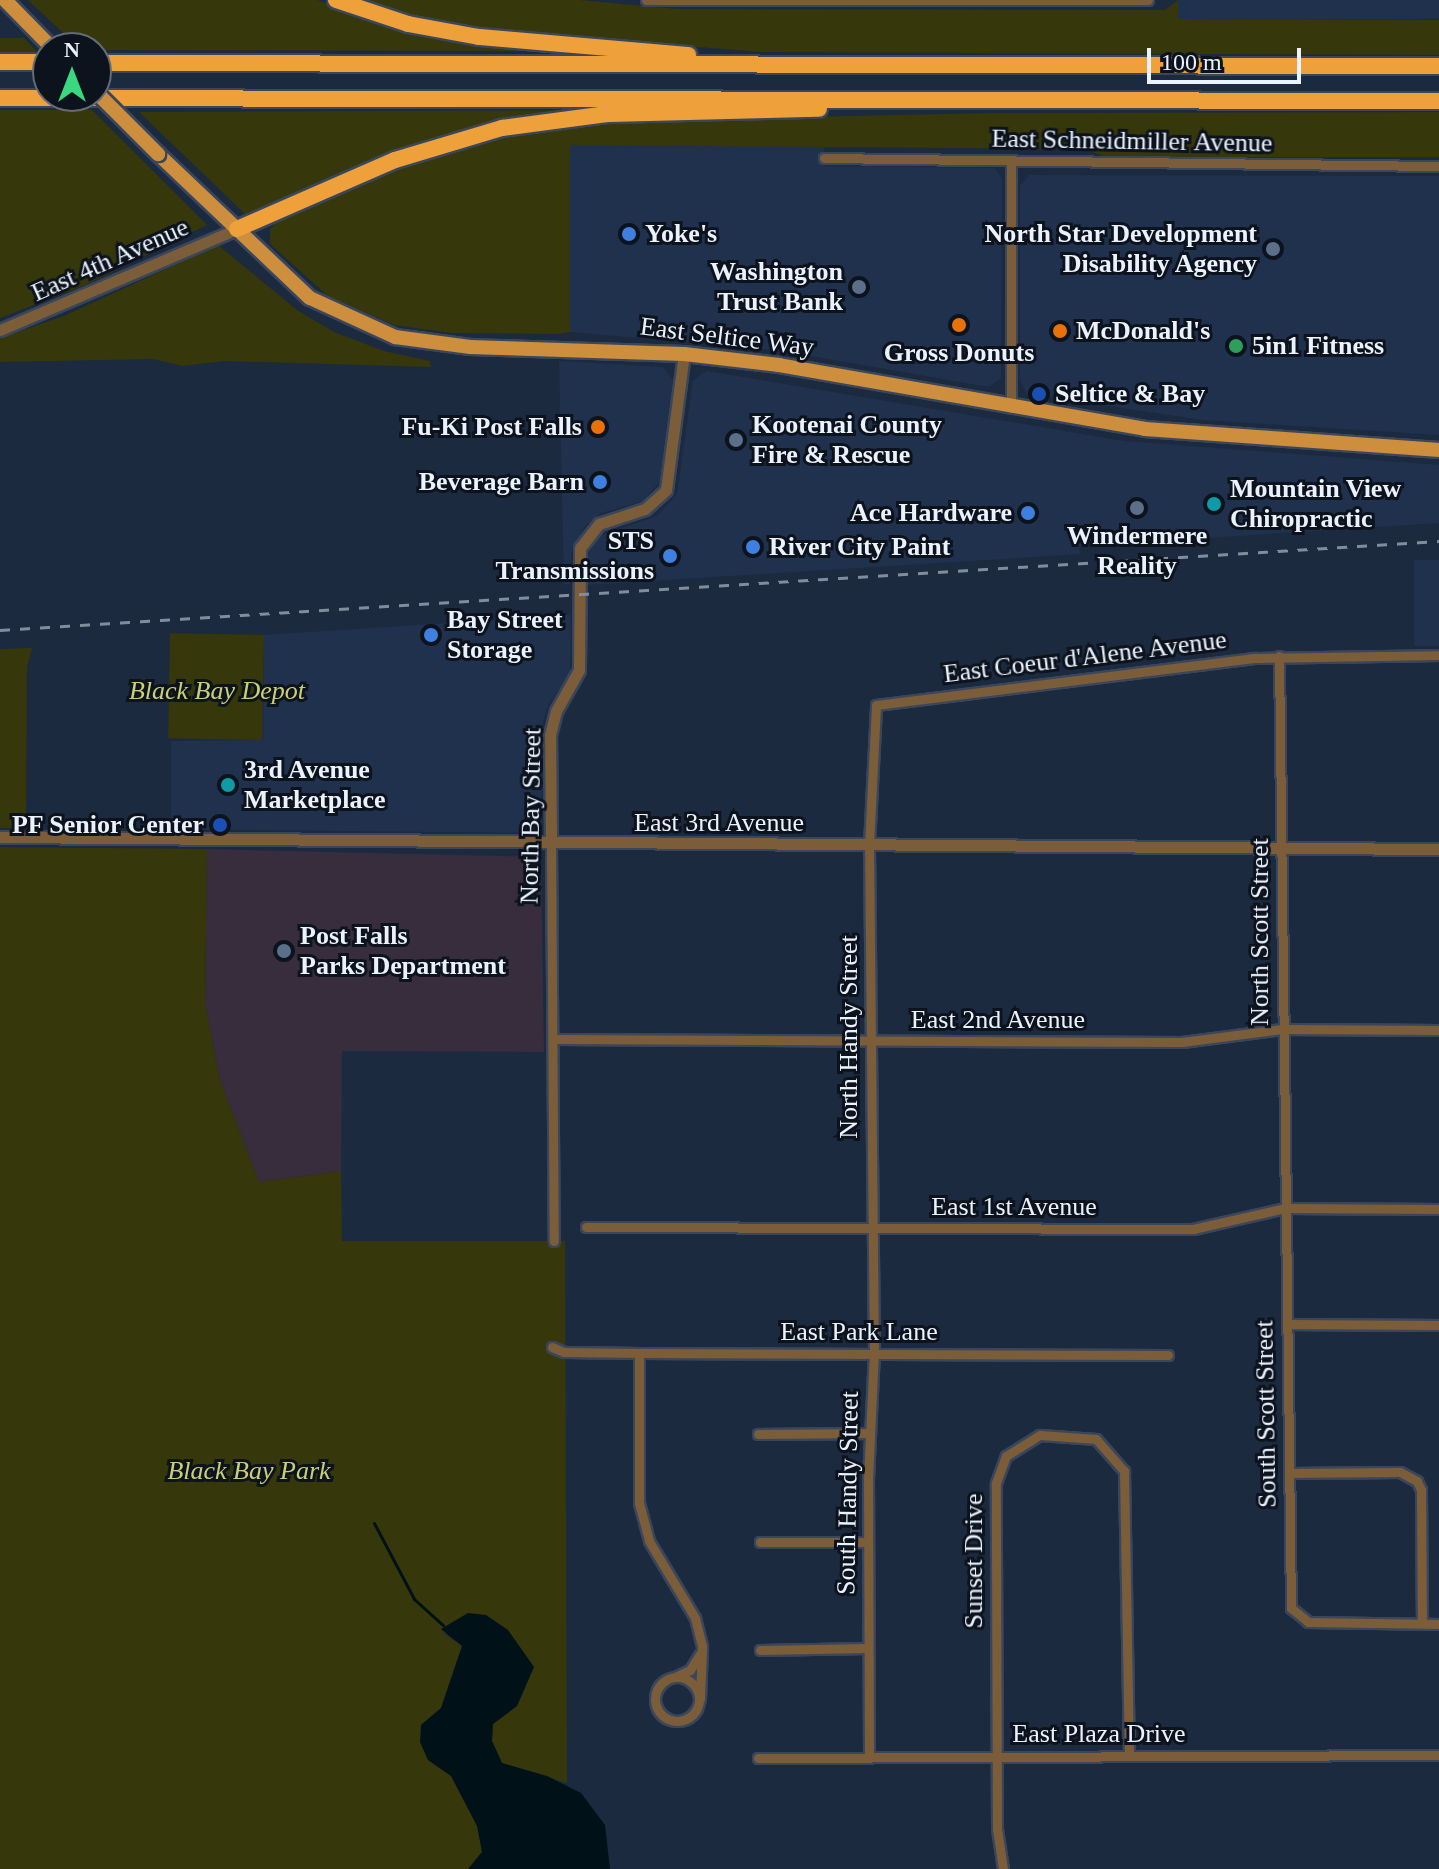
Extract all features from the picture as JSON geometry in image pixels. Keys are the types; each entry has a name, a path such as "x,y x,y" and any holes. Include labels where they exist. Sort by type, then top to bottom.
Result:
{"highway":[{"path":"336,0 408,24 479,37 825,65"},
{"path":"0,62 32,62"},
{"path":"112,63 1439,66"},
{"path":"0,98 1439,101"},
{"path":"237,229 419,151 537,121 1067,98"}],"main road":[{"path":"8,4 36,32"},
{"name":"East Seltice Way","path":"112,108 310,298 395,337 470,347 684,354 814,371 1011,408 1216,437 1439,450"}],"street":[{"path":"646,0 1148,0"},
{"name":"East Schneidmiller Avenue","path":"824,158 1439,166"},
{"path":"1011,161 1011,408"},
{"name":"East 4th Avenue","path":"0,330 237,229"},
{"name":"North Bay Street","path":"554,1241 555,1039 550,735 556,711 579,670 580,548 599,524 640,512 666,490 684,354"},
{"name":"East Coeur d'Alene Avenue","path":"869,845 876,705 1279,656 1439,655"},
{"name":"North Scott Street","path":"1279,656 1285,1208"},
{"name":"East 3rd Avenue","path":"0,837 1439,849"},
{"name":"North Handy Street","path":"869,845 873,1229"},
{"name":"East 2nd Avenue","path":"555,1039 1182,1042 1282,1029 1439,1030"},
{"name":"East 1st Avenue","path":"586,1227 1193,1229 1285,1208 1439,1209"},
{"name":"South Scott Street","path":"1285,1208 1290,1602 1299,1617 1308,1622 1422,1622"},
{"name":"South Handy Street","path":"869,1757 868,1542 874,1354 873,1229"},
{"path":"1287,1324 1439,1325"},
{"name":"East Park Lane","path":"552,1347 564,1352 639,1353 1168,1355"},
{"path":"639,1353 638,1493 643,1523 695,1618 702,1647 700,1699 689,1718 675,1721 661,1715 655,1694 662,1682 695,1666 702,1647"},
{"path":"758,1434 870,1433"},
{"name":"Sunset Drive","path":"1003,1869 997,1829 997,1474 1006,1456 1027,1439 1069,1433 1107,1447 1126,1480 1129,1755"},
{"path":"1289,1473 1400,1472 1417,1481 1422,1622 1439,1624"},
{"path":"760,1542 868,1542"},
{"path":"760,1650 868,1648"},
{"path":"676,1676 695,1685 700,1699"},
{"name":"East Plaza Drive","path":"758,1758 1439,1755"}],"shaded area":[{"path":"1178,0 1439,0 1439,19 1178,19"},
{"path":"569,145 824,145 824,166 995,168 1002,179 1001,378 989,387 777,350 570,332"},
{"path":"1029,175 1439,176 1439,435 1203,420 1027,394 1020,380 1020,186"},
{"path":"559,361 663,367 673,380 664,477 643,501 601,513 585,526 571,553 570,584 564,585"},
{"path":"707,371 1124,441 1439,465 1439,523 1079,546 1080,554 587,585 588,554 599,536 657,516 677,494 693,380"},
{"path":"1414,560 1439,560 1439,646 1414,646"},
{"path":"571,615 570,675 548,705 542,725 542,824 537,833 171,829 171,741 263,740 264,635"},
{"path":"207,849 541,857 544,1052 342,1051 341,1171 259,1182 220,1080 205,1004"},
{"path":"468,1613 486,1615 508,1630 534,1667 517,1706 493,1724 492,1741 502,1763 547,1776 581,1793 605,1825 610,1869 468,1869 482,1852 477,1826 451,1776 428,1760 420,1742 421,1725 441,1708 462,1646 441,1629"}],"green space":[{"path":"28,0 317,0 406,30 520,51 112,50 112,32 62,32"},
{"path":"353,0 579,0 678,9 1165,10 1178,0 1178,19 1439,20 1439,55 761,52 459,28"},
{"path":"0,38 24,38 32,47 32,54 0,53"},
{"path":"0,110 94,112 207,225 85,285 0,318"},
{"path":"570,110 454,132 245,214 139,112"},
{"path":"1439,112 1439,157 1106,157 1085,149 570,145 570,332 559,334 452,333 394,325 328,296 270,244 270,229 277,222 419,156 533,129 605,121 994,113"},
{"path":"218,245 297,310 334,332 384,351 430,361 431,367 224,361 182,366 153,359 0,362 0,338 64,316"},
{"name":"Black Bay Depot","path":"170,633 264,635 262,740 168,738"},
{"path":"32,648 27,667 26,828 0,828 0,649"},
{"name":"Black Bay Park","path":"0,847 207,849 205,1004 220,1080 259,1182 341,1171 342,1241 565,1241 567,1783 502,1763 492,1741 493,1724 517,1706 534,1667 442,1632 462,1646 441,1708 421,1725 428,1760 451,1776 478,1826 482,1852 468,1869 0,1869"}],"waterway":[{"path":"374,1523 414,1599 443,1625"}],"railway":[{"path":"0,630 1439,541"}],"place":[{"name":"Yoke's","path":"629,234"},
{"name":"North Star Development Disability Agency","path":"1273,249"},
{"name":"Washington Trust Bank","path":"859,287"},
{"name":"Gross Donuts","path":"959,325"},
{"name":"McDonald's","path":"1060,331"},
{"name":"5in1 Fitness","path":"1236,346"},
{"name":"Seltice & Bay","path":"1039,394"},
{"name":"Fu-Ki Post Falls","path":"598,427"},
{"name":"Kootenai County Fire & Rescue","path":"736,440"},
{"name":"Beverage Barn","path":"600,482"},
{"name":"Mountain View Chiropractic","path":"1214,504"},
{"name":"Windermere Reality","path":"1137,508"},
{"name":"Ace Hardware","path":"1028,513"},
{"name":"River City Paint","path":"753,547"},
{"name":"STS Transmissions","path":"670,556"},
{"name":"Bay Street Storage","path":"431,635"},
{"name":"3rd Avenue Marketplace","path":"228,785"},
{"name":"PF Senior Center","path":"220,825"},
{"name":"Post Falls Parks Department","path":"284,951"}]}
